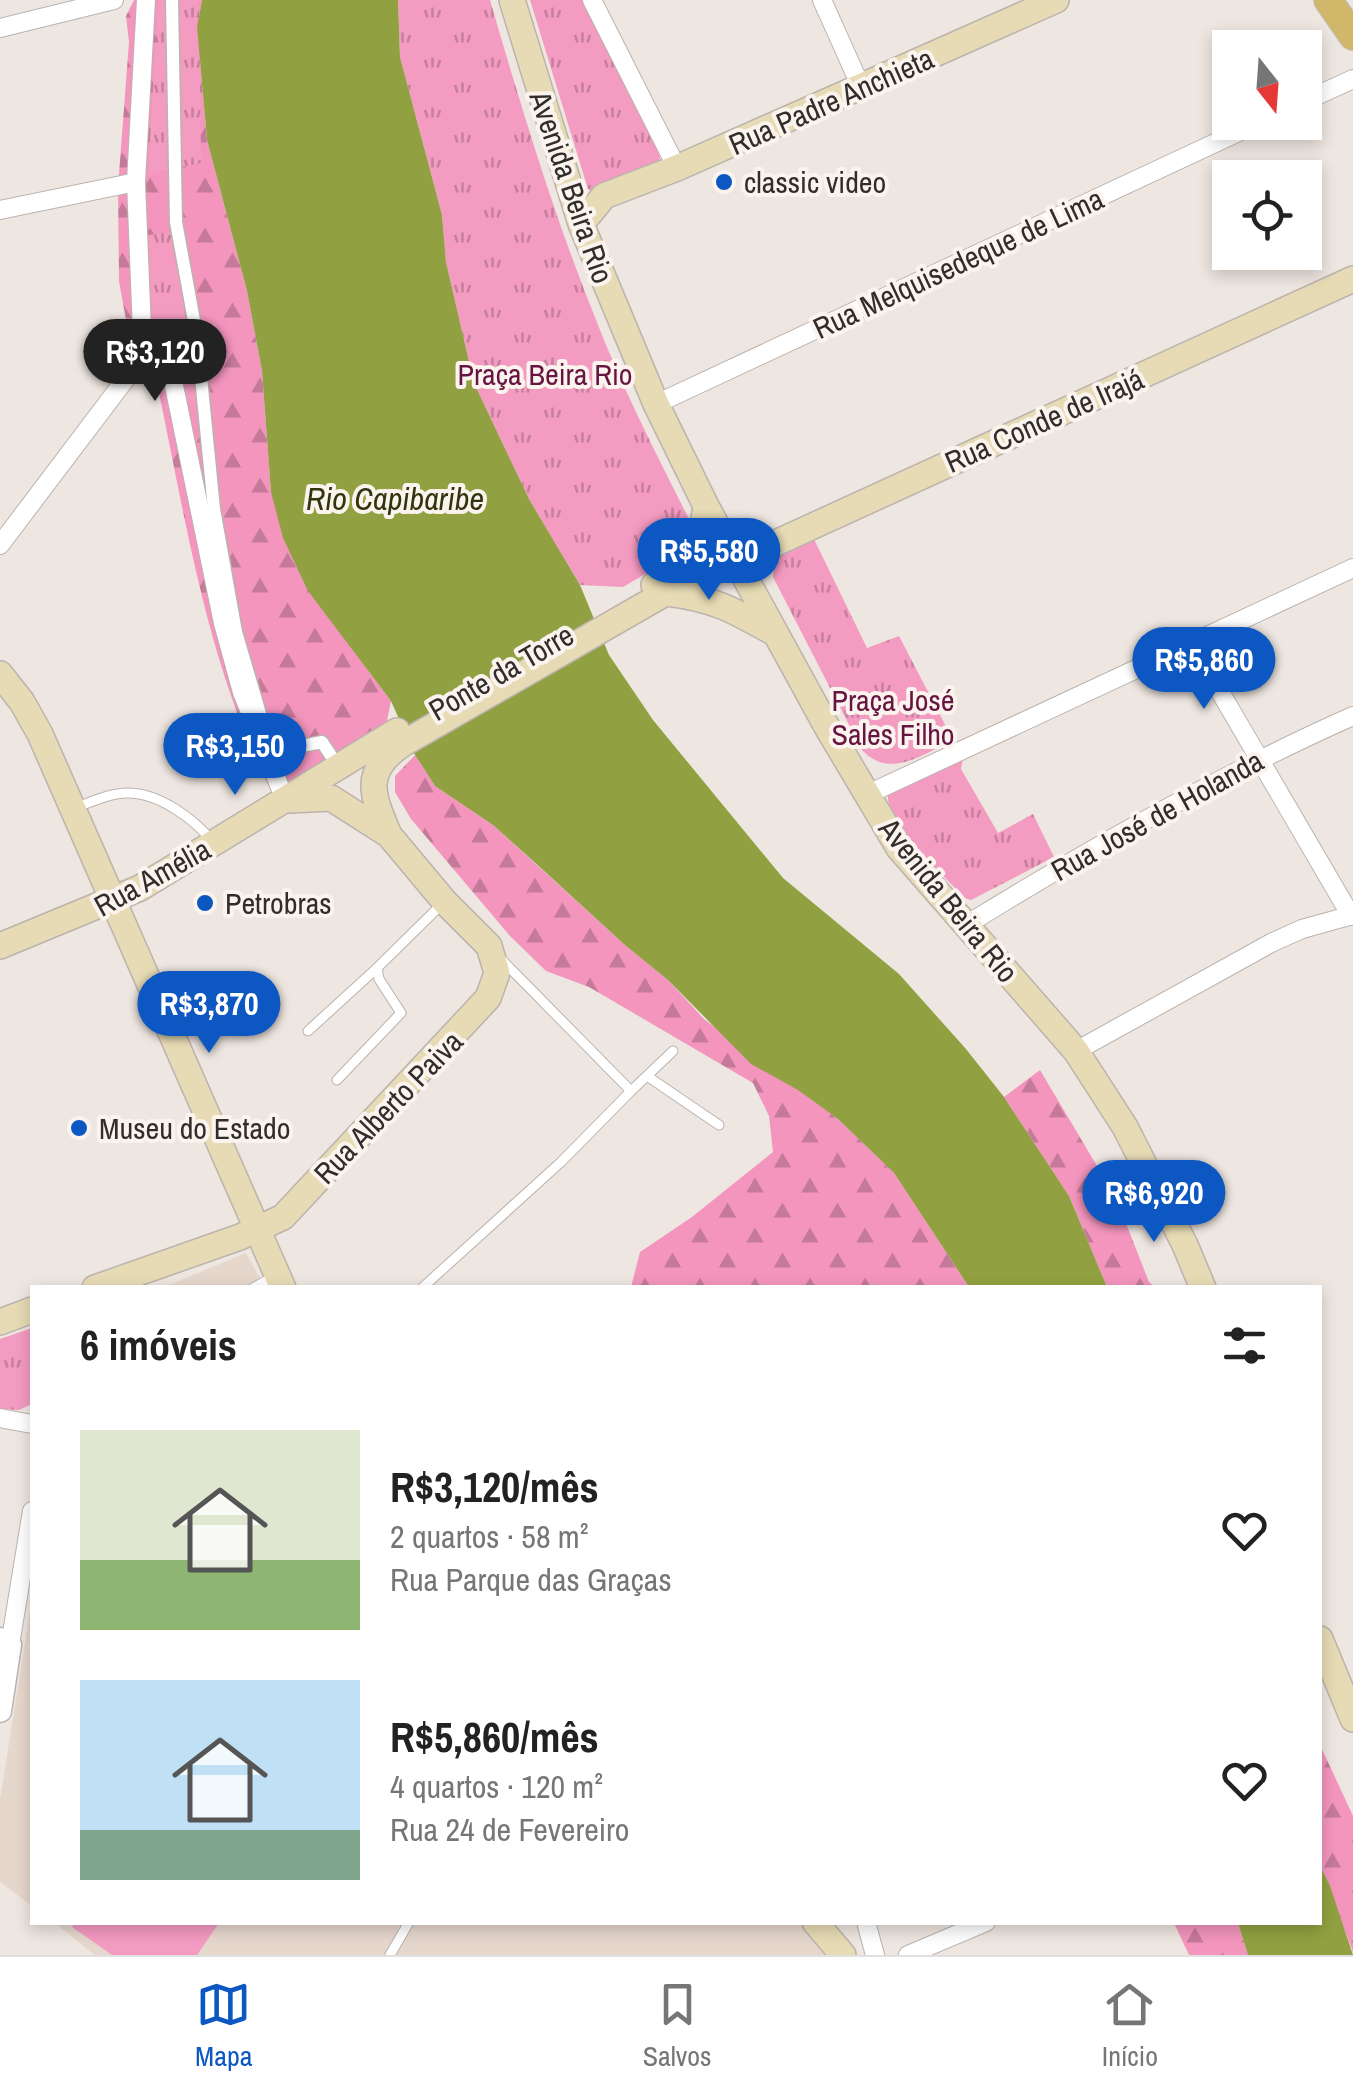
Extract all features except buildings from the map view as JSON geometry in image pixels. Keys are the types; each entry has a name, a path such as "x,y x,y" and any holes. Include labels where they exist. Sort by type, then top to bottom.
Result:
{"main road":[{"name":"Avenida Beira Rio","path":"512,0 581,224 656,404 706,506 899,848 1076,1050 1126,1127 1202,1285"},
{"path":"1328,0 1353,36"},
{"name":"Rua Padre Anchieta","path":"581,224 604,196 678,168 1047,2"},
{"path":"568,184 588,195 604,196"},
{"name":"Rua Conde de Irajá","path":"735,560 1353,279"},
{"path":"706,506 730,526 745,532 787,537"},
{"path":"661,591 694,550 702,534 706,506"},
{"path":"776,634 764,570 774,546 787,537"},
{"path":"661,591 735,560"},
{"path":"661,591 706,598 728,606 776,634"},
{"name":"Ponte da Torre","path":"401,736 661,591"},
{"path":"0,674 31,718 74,809 280,1282"},
{"name":"Rua Amélia","path":"0,946 113,901 339,768 401,736"},
{"path":"389,836 372,795 380,764 401,736"},
{"path":"285,800 331,798 389,836 489,946"},
{"name":"Rua Alberto Paiva","path":"103,1285 258,1230 283,1217 488,998 497,973 489,946"},
{"path":"0,1322 30,1311"},
{"path":"1322,1645 1353,1719"},
{"path":"817,1925 842,1955"}],"street":[{"path":"0,28 114,0"},
{"path":"0,545 143,356 136,182 146,0"},
{"path":"172,0 176,222 197,337 210,482 236,632 271,752 322,742 339,768"},
{"path":"592,0 678,168"},
{"path":"822,0 861,87"},
{"path":"1322,94 1353,79"},
{"name":"Rua Melquisedeque de Lima","path":"656,404 1221,140"},
{"path":"0,210 136,182"},
{"path":"143,356 172,376 228,640 242,692 285,800"},
{"path":"866,795 1353,568"},
{"path":"1076,1050 1271,943 1302,929 1352,916 1191,642"},
{"name":"Rua José de Holanda","path":"966,925 1070,861 1258,758 1353,716"},
{"path":"0,1418 30,1424"},
{"path":"0,1711 5,1642 30,1520"},
{"path":"867,1925 874,1955"},
{"path":"908,1955 979,1925"}],"lane":[{"path":"74,809 130,793 158,802 197,823 214,843"},
{"path":"308,1032 445,902"},
{"path":"489,946 631,1091"},
{"path":"337,1080 401,1013 377,968"},
{"path":"425,1285 561,1162 673,1052"},
{"path":"647,1076 718,1125"},
{"path":"390,1955 407,1925"}],"shaded area":[{"path":"246,1253 264,1285 169,1285"},
{"path":"30,1611 30,1904 0,1882 0,1800"},
{"path":"58,1925 800,1925 825,1955 95,1955"}],"green space":[{"path":"134,0 202,0 197,27 207,140 247,291 262,371 271,492 352,649 391,701 387,721 280,788 269,786 229,691 189,540 158,388 135,370 119,281 118,187 129,42 126,16"},
{"path":"158,0 199,0 201,163 148,174"},
{"name":"Praça Beira Rio","path":"398,0 490,0 582,285 608,351 692,525 678,555 623,587 580,585 529,499 474,383 446,262 442,215 400,57"},
{"path":"530,0 582,0 659,149 657,166 594,192 588,189"},
{"path":"172,232 198,400 180,399 167,345 151,345 141,236"},
{"name":"Praça José Sales Filho","path":"812,535 867,648 899,636 953,740 895,764 873,759 862,750 773,577 775,552"},
{"name":"Praça José Sales Filho","path":"964,753 961,769 998,833 1033,814 1054,857 971,900 944,877 906,833 889,805 888,794"},
{"path":"415,755 435,786 493,825 668,980 704,1019 838,1119 894,1173 968,1285 632,1285 640,1252 692,1217 773,1152 769,1116 753,1083 589,987 546,971 510,936 411,819 395,792 395,776"},
{"path":"1040,1070 1116,1198 1153,1285 1106,1285 1069,1196 1004,1097"},
{"path":"30,1329 30,1405 19,1410 0,1409 0,1339"},
{"path":"1322,1749 1353,1816 1353,1952 1322,1871"},
{"path":"218,1925 197,1955 112,1955 72,1927"},
{"path":"1175,1925 1239,1925 1248,1955 1189,1955"}],"water":[{"name":"Rio Capibaribe","path":"202,0 398,0 400,57 442,215 446,262 474,383 529,499 580,585 609,655 653,720 783,878 899,974 1004,1097 1069,1196 1106,1285 968,1285 894,1173 838,1119 798,1090 751,1064 668,980 493,825 435,786 415,755 391,701 308,591 283,538 271,492 262,371 247,291 207,140 197,27"},
{"path":"1322,1870 1353,1955 1248,1955 1239,1925 1322,1925"}],"place":[{"name":"classic video","path":"724,182"},
{"name":"Petrobras","path":"205,903"},
{"name":"Museu do Estado","path":"79,1128"}]}
